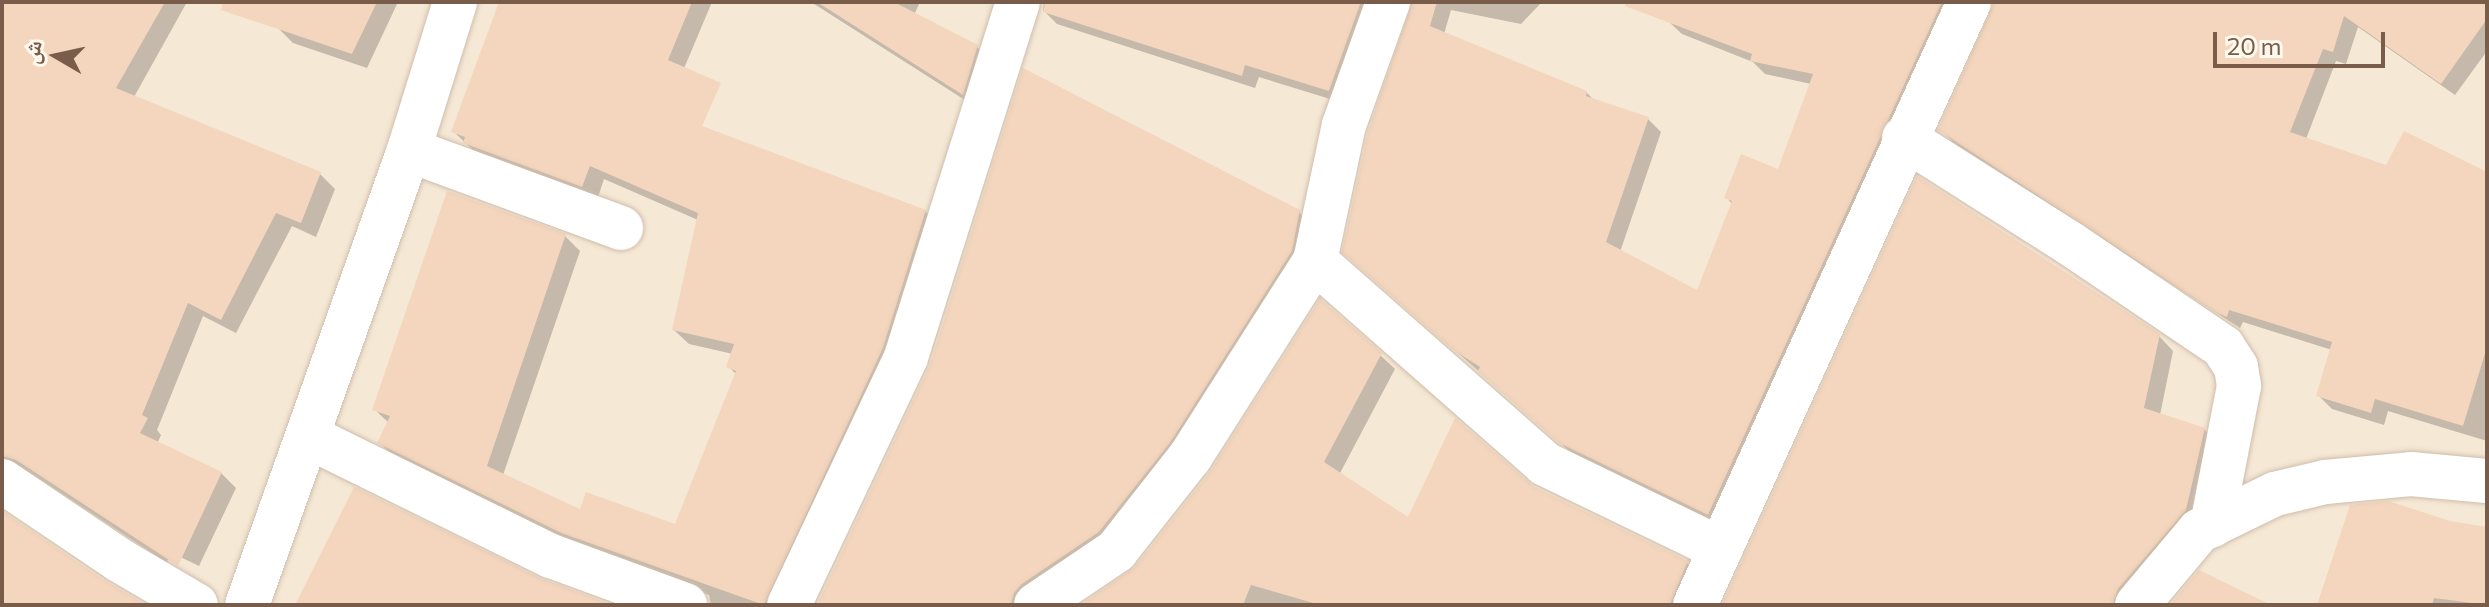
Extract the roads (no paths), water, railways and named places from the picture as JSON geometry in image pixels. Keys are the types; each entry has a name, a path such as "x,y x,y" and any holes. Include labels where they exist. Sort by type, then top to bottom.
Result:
{"street":[{"path":"247,605 409,150 455,2"},
{"path":"789,605 906,357 1018,2"},
{"path":"1036,605 1116,551 1190,457 1315,261 1344,125 1388,2"},
{"path":"1695,605 1904,138 1969,2"},
{"path":"1904,138 2071,244 2223,347 2236,367 2239,386 2212,525"},
{"path":"409,150 621,228"},
{"path":"1315,261 1545,464 1721,549"},
{"path":"309,437 551,556 685,605"},
{"path":"2137,605 2199,531 2275,494 2325,482 2411,474 2487,481"},
{"path":"2,481 119,560 196,605"}]}
